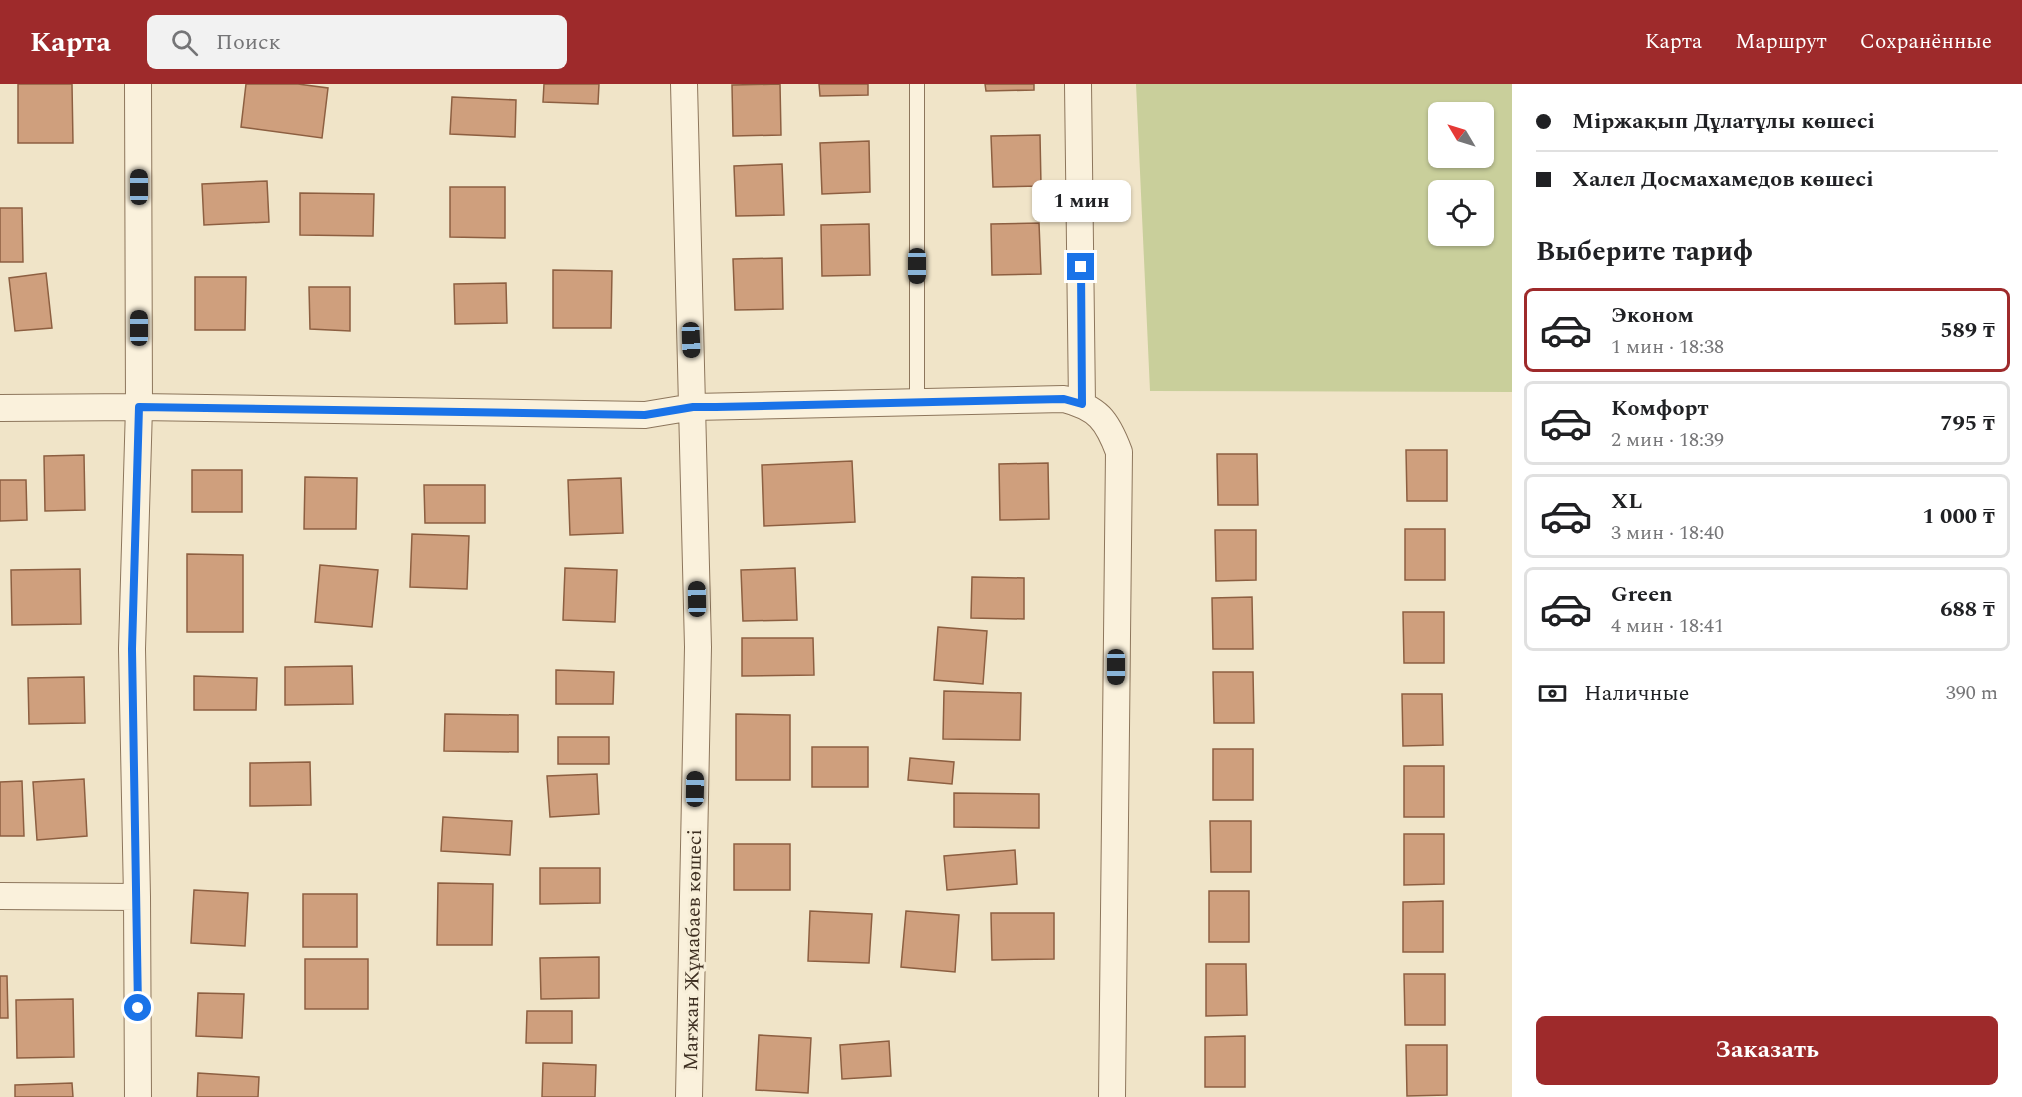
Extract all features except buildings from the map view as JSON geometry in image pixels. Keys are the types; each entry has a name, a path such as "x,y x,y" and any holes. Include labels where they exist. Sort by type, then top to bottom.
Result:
{"street":[{"path":"138,84 139,407 132,649 138,1097"},
{"name":"Мағжан Жұмабаев көшесі","path":"684,84 698,647 689,1097"},
{"path":"1078,84 1082,404"},
{"path":"0,408 139,407 645,415 693,407 1064,399 1082,404 1098,415 1110,428 1119,452 1112,1097"},
{"path":"0,896 137,897"}],"lane":[{"path":"917,84 918,402"}],"green space":[{"path":"1136,84 1512,84 1512,392 1150,391"}],"route":[{"path":"138,1008 132,649 139,407 645,415 693,407 1064,399 1082,404 1081,267"}]}
